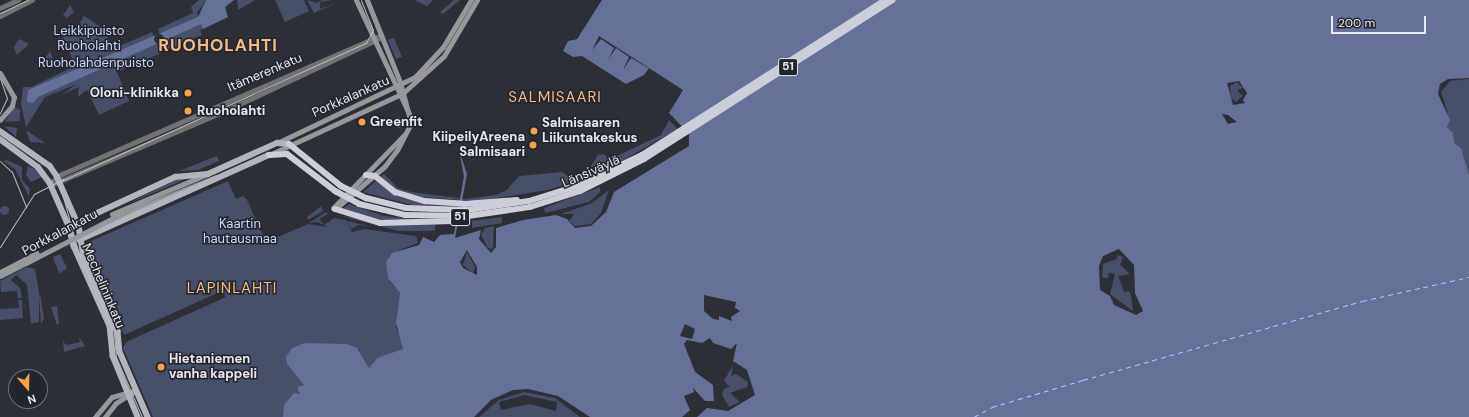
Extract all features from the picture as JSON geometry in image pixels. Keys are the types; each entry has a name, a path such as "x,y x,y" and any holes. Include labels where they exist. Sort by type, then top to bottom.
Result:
{"highway":[{"name":"Länsiväylä","path":"269,155 287,154 335,191 359,204 418,216 502,212 580,191 627,169 885,0"},
{"name":"Länsiväylä","path":"289,144 341,186 366,198 394,206 435,211 485,209 528,200 608,172 682,133 893,0"},
{"path":"366,175 375,176 390,190 426,201 464,204 528,200"},
{"path":"335,209 358,219 397,223 457,220 502,212"}],"main road":[{"path":"356,0 410,116 404,135 394,155 375,176 335,209 333,205 337,200 366,175 404,135"},
{"path":"367,0 381,36 398,88"},
{"name":"Porkkalankatu","path":"0,272 25,261 113,216 398,88 436,56 470,0"},
{"name":"Porkkalankatu","path":"73,243 269,155 289,144 401,95 444,56 477,0"},
{"path":"0,73 14,98 12,106 0,120"},
{"name":"Mechelininkatu","path":"0,131 50,166 61,183 76,221 84,257 117,328 120,352 148,417"},
{"name":"Mechelininkatu","path":"0,139 42,171 50,184 69,226 73,243 110,326 114,356 138,417"},
{"path":"277,143 289,144"},
{"name":"Porkkalankatu","path":"69,226 76,221 175,177 208,174"},
{"name":"Porkkalankatu","path":"113,216 220,176"},
{"name":"Porkkalankatu","path":"0,276 25,261"},
{"path":"105,417 116,402 136,390"},
{"path":"95,417 109,399 128,394"}],"street":[{"path":"0,8 18,0"},
{"path":"0,16 32,0"},
{"name":"Itämerenkatu","path":"50,184 61,183 333,61 381,36"},
{"name":"Itämerenkatu","path":"50,184 57,176 374,40"}],"green space":[{"name":"Ruoholahdenpuisto","path":"199,0 206,0 197,13 203,29 200,30 202,35 167,50 158,29 193,13 191,7"},
{"path":"237,0 255,0 238,10"},
{"path":"275,0 304,0 309,11 285,22"},
{"path":"307,0 317,3 322,0 332,0 320,2 320,9 337,3 314,13"},
{"path":"414,0 433,0 427,6"},
{"path":"454,0 460,0 443,14 440,12"},
{"path":"70,5 74,12 67,18 63,15"},
{"name":"Ruoholahdenpuisto","path":"84,16 104,29 113,49 152,32 161,53 117,72 129,101 99,115 87,90 78,97 79,87 61,95 77,84 45,97 26,127 21,104 23,87 31,87 75,66 66,43 51,32 62,39 68,32 72,34"},
{"path":"394,38 402,57 396,59 388,40"},
{"path":"19,39 29,44 17,55 14,47"},
{"path":"50,51 54,61 40,68 39,66"},
{"path":"1469,79 1469,173 1463,174 1443,113 1448,114 1441,92 1450,81"},
{"path":"1237,82 1243,88 1237,90 1243,96 1236,102 1231,98 1230,86"},
{"path":"14,107 20,110 20,121 5,122"},
{"path":"397,117 401,117 403,118 403,126 397,127 394,124 394,120"},
{"path":"669,120 678,129 604,171 602,163 661,135"},
{"path":"4,126 17,128 16,138 14,135"},
{"path":"26,130 45,143 30,142"},
{"path":"603,154 611,159 590,168 598,155"},
{"path":"217,156 219,161 198,170 179,171"},
{"path":"7,160 22,167 22,180 30,189 29,197 15,169 3,161"},
{"path":"599,165 597,174 548,190 477,201 421,197 395,189 380,177 384,174 398,188 411,192 466,199 496,195 507,190 519,176 562,172 571,178"},
{"path":"28,166 44,176 31,182 26,175"},
{"path":"187,178 179,182 125,205 176,180"},
{"name":"Kaartin hautausmaa","path":"228,181 236,199 243,196 247,200 266,242 308,224 327,227 318,222 309,223 326,212 328,214 319,219 324,225 334,218 346,220 352,232 364,229 416,236 418,243 399,250 386,262 390,281 400,293 396,328 405,346 398,353 377,358 369,368 357,348 304,343 292,348 287,364 304,385 297,387 300,394 294,394 283,417 153,417 123,348 126,342 226,297 222,291 124,335 89,253 89,242"},
{"path":"376,181 403,198 455,206 412,205 363,192"},
{"path":"600,187 600,192 589,202 545,213 544,208"},
{"path":"609,190 601,213 591,224 575,226 569,221 574,214 561,214 592,203"},
{"path":"349,204 384,216 422,220 383,221 342,209"},
{"path":"4,205 9,210 4,215 -1,210"},
{"path":"321,206 323,211 308,220 307,217"},
{"path":"337,215 395,225 436,224 435,231 399,231"},
{"path":"502,217 502,223 472,228 472,221"},
{"path":"347,221 372,227 359,225 351,229"},
{"path":"494,226 493,249 488,248 481,235 485,228"},
{"path":"467,252 475,267 473,273 463,265"},
{"path":"60,254 67,268 59,274 53,257"},
{"path":"1117,255 1123,257 1120,265 1130,274 1118,276 1124,292 1129,291 1131,295 1133,311 1110,294 1115,274 1109,273 1108,278 1102,278 1103,264 1117,259"},
{"path":"26,267 35,269 39,292 39,322 34,323 31,323 27,285 16,275 11,280 20,288 22,298 18,298 17,291 1,292 0,281"},
{"path":"40,294 44,318 41,324 39,295"},
{"path":"18,300 22,300 23,318 0,320 0,309 19,308"},
{"path":"57,306 59,324 57,325 51,307"},
{"path":"79,337 85,346 64,352 63,341 66,345 80,342"},
{"path":"733,365 731,376 736,374 748,382 747,387 730,393 740,402 729,407 722,395 724,389 730,387 724,381"},
{"path":"524,392 555,398 580,417 479,417 499,400","holes":["524,395 557,402 556,411 530,404 501,410 499,402"]}],"shaded area":[{"path":"206,0 234,0 225,7 228,17 203,29 201,24 38,97 33,103 27,102 28,90 198,17"},
{"path":"602,0 1469,0 1469,78 1448,79 1440,84 1438,94 1450,120 1447,127 1453,133 1454,143 1461,148 1469,175 1469,417 697,417 707,408 728,411 755,395 747,370 733,361 737,343 731,349 713,343 710,338 702,343 687,340 684,344 695,372 713,385 714,401 705,401 693,388 694,392 684,396 690,410 682,417 590,417 558,396 528,389 513,390 491,400 474,417 283,417 284,405 294,393 300,394 297,387 304,385 287,364 286,357 292,348 304,343 347,344 357,348 369,368 377,358 403,349 396,323 400,293 388,278 386,262 392,253 419,245 423,237 434,242 440,235 454,234 464,176 459,150 467,174 455,238 481,230 479,239 491,253 496,247 496,228 523,220 556,215 567,219 575,228 591,226 606,212 614,192 689,146 689,134 669,113 683,90 649,68 644,75 626,84 582,56 573,57 563,51 568,41 577,39","holes":["1239,81 1247,93 1243,100 1245,103 1233,105 1227,83","1222,114 1228,115 1237,122 1228,124","1119,249 1134,265 1135,293 1143,311 1136,315 1114,305 1110,296 1100,290 1099,266 1103,256","467,250 477,267 477,275 463,268 460,262","704,295 736,302 735,308 740,311 731,317 732,321 719,316 719,320 713,319 704,311","685,324 695,329 692,339 680,336"]}],"pier":[{"path":"600,0 577,39 566,41 576,38"},
{"path":"157,34 161,34 163,35 163,43 157,44 154,41 154,37"},
{"path":"599,36 649,68 631,58 623,70 629,57 616,48 608,60 614,48 601,39 592,50"}],"ferry route":[{"path":"974,417 992,407 1362,301 1469,277"}],"tram line":[{"path":"0,13 28,0"},
{"path":"142,417 116,357 114,332 79,255 59,182 366,43 373,30 361,0"},
{"path":"0,78 7,98 0,113"},
{"path":"0,161 12,172 26,207"},
{"path":"0,247 34,194 63,179"}],"place":[{"name":"Oloni-klinikka","path":"188,93"},
{"name":"Ruoholahti","path":"188,111"},
{"name":"Greenfit","path":"362,122"},
{"name":"Salmisaaren Liikuntakeskus","path":"534,131"},
{"name":"KiipeilyAreena Salmisaari","path":"533,145"},
{"name":"Hietaniemen vanha kappeli","path":"161,367"}],"district":[{"name":"RUOHOLAHTI","path":"218,46"},
{"name":"SALMISAARI","path":"555,98"},
{"name":"LAPINLAHTI","path":"232,289"}],"park label":[{"name":"Leikkipuisto Ruoholahti","path":"89,40"}]}
